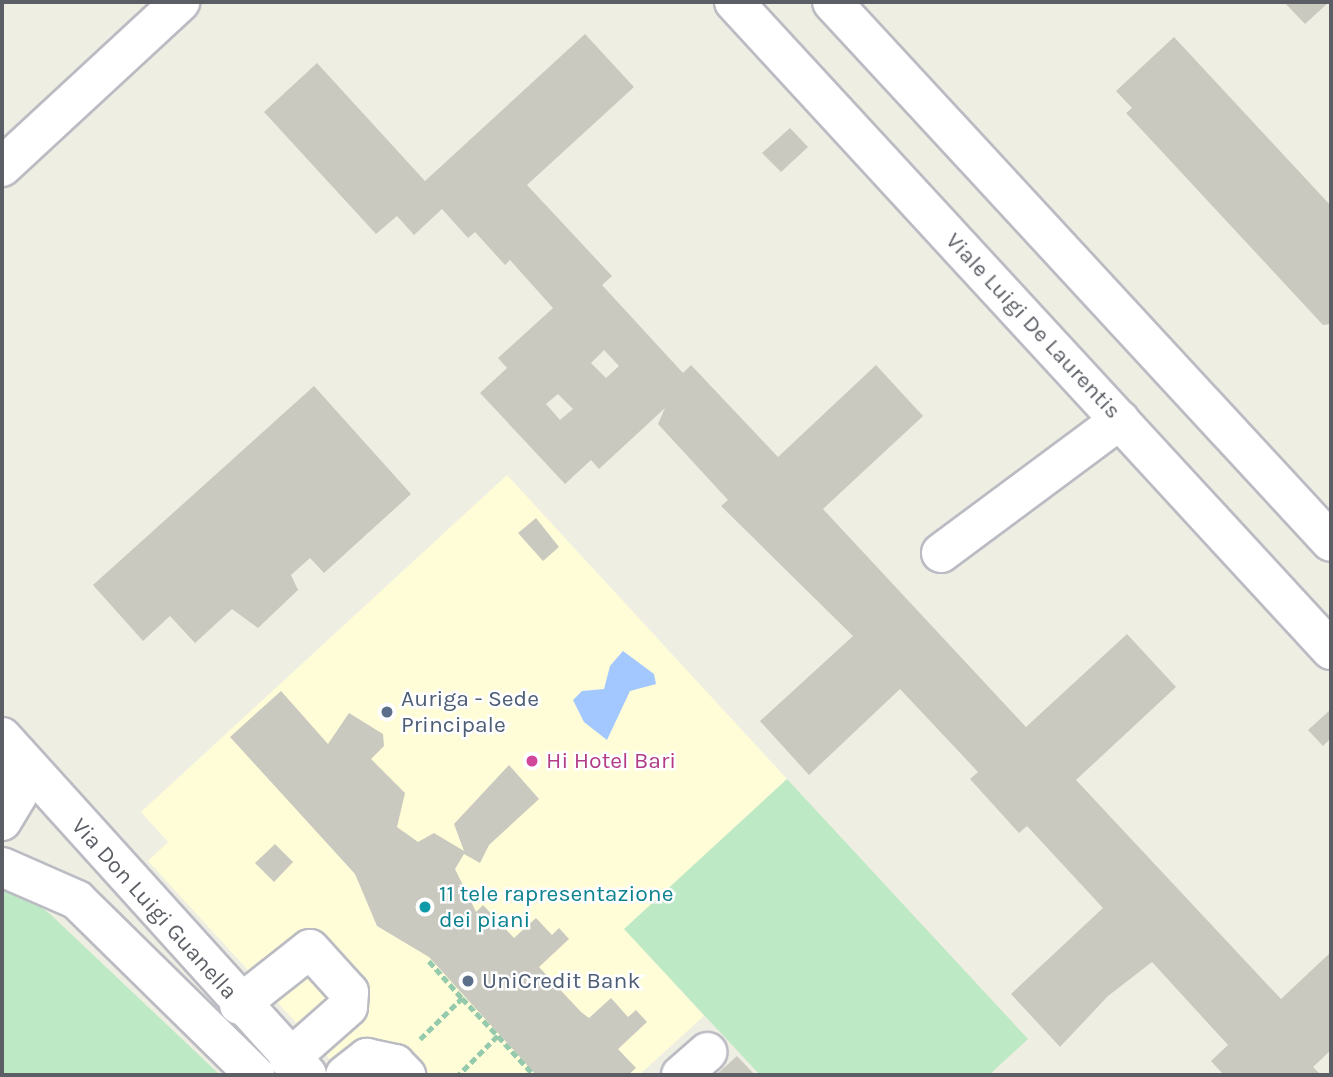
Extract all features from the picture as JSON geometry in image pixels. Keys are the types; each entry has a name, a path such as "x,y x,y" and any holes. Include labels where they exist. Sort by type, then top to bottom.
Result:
{"street":[{"path":"2,167 180,2"},
{"name":"Viale Luigi De Laurentis","path":"734,2 1331,650"},
{"path":"832,2 1331,542"},
{"path":"941,552 1120,420"},
{"name":"Via Don Luigi Guanella","path":"2,821 17,796 3,738"},
{"name":"Via Don Luigi Guanella","path":"3,738 298,1067"},
{"name":"Via Don Luigi Guanella","path":"2,867 77,900 255,1075"},
{"path":"239,1004 310,949 349,992 348,1007 298,1067"},
{"path":"345,1075 367,1058 400,1070"}],"path":[{"path":"429,961 534,1075"},
{"path":"400,1070 462,998"},
{"path":"459,1075 498,1035"}],"shaded area":[{"path":"507,475 787,779 625,929 704,1016 639,1075 344,1075 148,861 168,842 141,812"}],"green space":[{"path":"787,779 1028,1039 989,1075 760,1075 624,929"},
{"path":"2,888 26,896 50,914 220,1075 2,1075"}],"water":[{"path":"623,651 654,674 656,684 630,691 607,740 584,722 573,700 582,691 604,689 610,666"}],"building":[{"path":"1284,2 1329,2 1305,24"},
{"path":"585,34 634,87 527,185 612,276 602,285 683,373 691,365 778,457 876,365 923,416 823,509 1026,727 1127,634 1176,687 1076,780 1281,999 1331,952 1331,1050 1313,1067 1321,1075 1224,1075 1211,1061 1228,1045 1152,962 1108,996 1060,1047 1011,994 1103,908 1027,826 1019,833 970,779 978,772 900,689 809,775 760,721 853,636 721,506 728,500 658,424 665,408 599,469 591,460 565,484 480,393 507,368 498,358 553,308 510,260 505,265 475,232 468,238 442,209 414,235 397,216 376,234 264,112 317,63 425,181","holes":["604,350 619,366 606,378 591,363","558,394 573,409 560,420 546,404"]},
{"path":"1174,37 1331,206 1331,324 1323,325 1126,113 1132,108 1116,91"},
{"path":"790,128 808,147 781,172 762,153"},
{"path":"314,386 411,494 324,573 310,558 291,575 298,590 258,628 232,609 195,643 170,616 143,641 93,585"},
{"path":"536,518 559,547 543,561 518,533"},
{"path":"281,691 328,744 349,713 383,734 384,746 371,759 405,793 397,827 418,842 434,833 464,851 454,824 509,765 539,799 489,845 480,863 464,854 455,869 476,912 483,905 514,938 536,918 552,935 559,928 569,939 539,967 581,1012 589,1018 611,998 628,1017 636,1010 647,1022 618,1049 636,1068 628,1075 536,1075 429,957 377,926 355,874 230,737"},
{"path":"1329,711 1331,738 1323,746 1308,730"},
{"path":"275,844 293,862 274,882 255,863"},
{"path":"737,1056 755,1075 716,1075"}],"place":[{"name":"Auriga - Sede Principale","path":"387,712"},
{"name":"Hi Hotel Bari","path":"532,761"},
{"name":"11 tele rapresentazione dei piani","path":"425,907"},
{"name":"UniCredit Bank","path":"468,981"}]}
